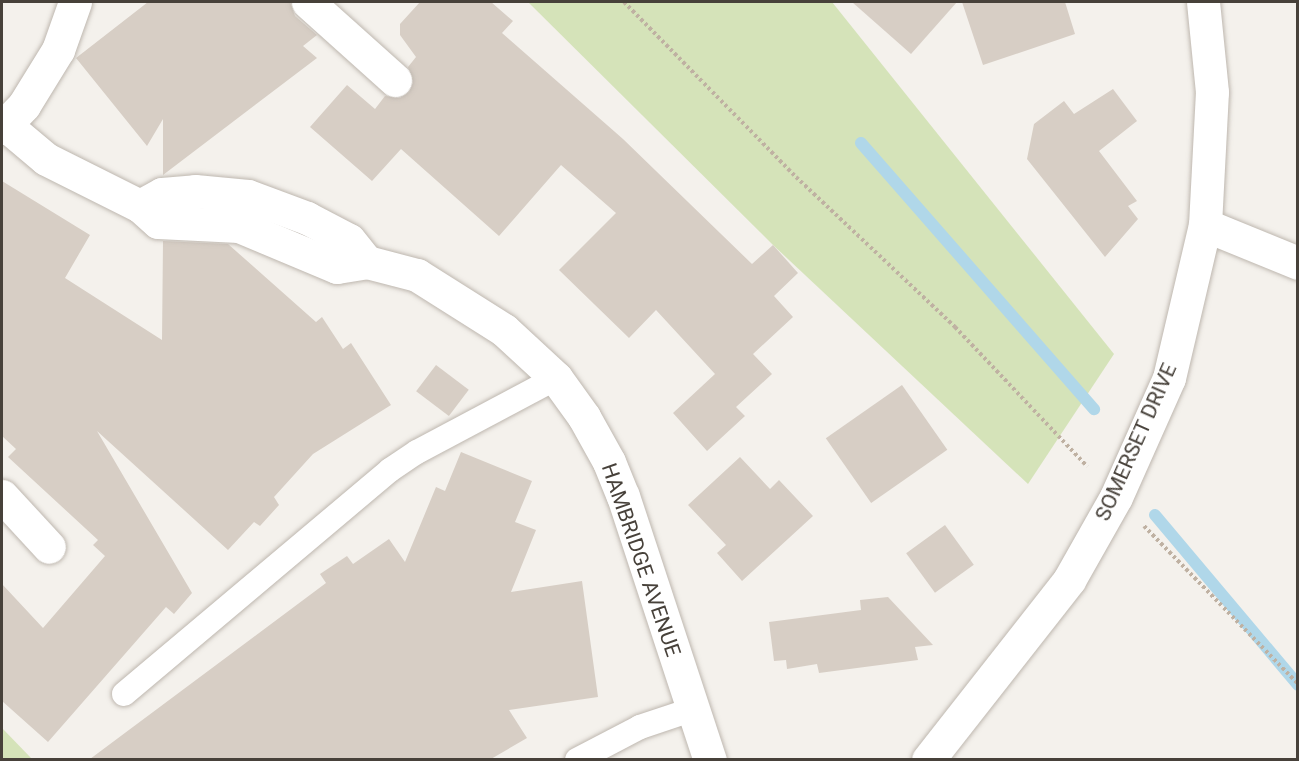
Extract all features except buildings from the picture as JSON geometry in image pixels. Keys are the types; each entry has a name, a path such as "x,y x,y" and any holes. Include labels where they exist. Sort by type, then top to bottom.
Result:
{"street":[{"path":"3,125 24,105 58,50 75,2"},
{"path":"308,2 395,80"},
{"name":"SOMERSET DRIVE","path":"928,759 1069,580 1116,497 1169,378 1205,225 1212,92 1203,2"},
{"name":"HAMBRIDGE AVENUE","path":"3,125 46,159 140,206 162,194 248,196 306,218 350,240 367,262 417,275 504,330 556,378 584,417 623,496 691,710 710,759"},
{"path":"1205,225 1298,263"},
{"path":"2,496 49,547"}],"lane":[{"path":"124,694 390,470 426,447 556,378"},
{"path":"578,759 640,727 691,710"}],"path":[{"path":"624,2 796,177 954,327 1298,684"}],"green space":[{"path":"528,2 832,2 1114,354 1028,484 773,245"},
{"path":"2,728 32,759 2,759"}],"waterway":[{"path":"861,143 1094,409"},
{"path":"1155,515 1298,685"}]}
